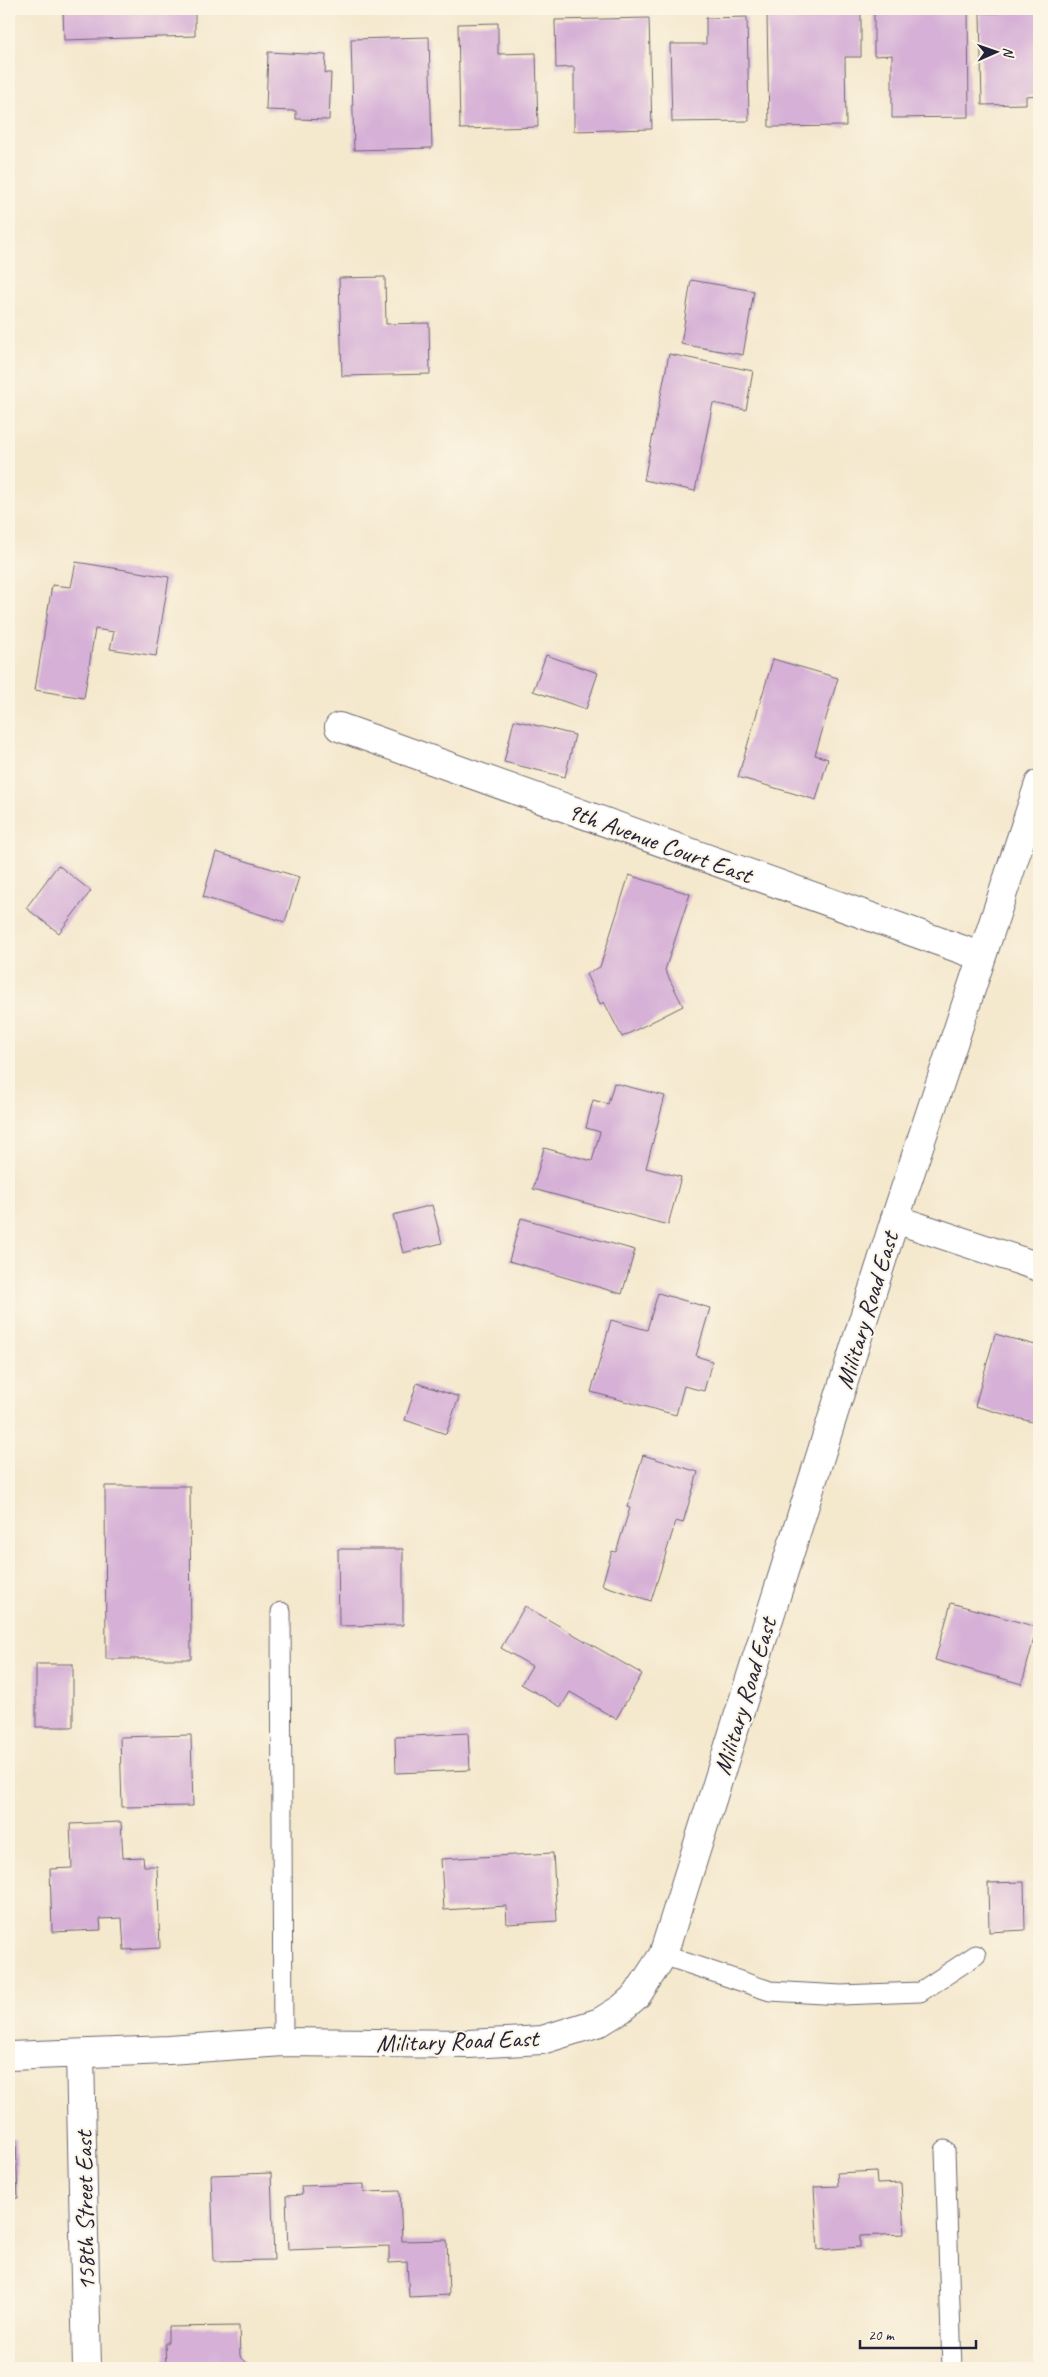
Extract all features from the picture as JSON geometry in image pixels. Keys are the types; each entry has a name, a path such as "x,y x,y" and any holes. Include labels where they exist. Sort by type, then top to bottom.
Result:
{"street":[{"name":"9th Avenue Court East","path":"339,727 980,956"},
{"name":"Military Road East","path":"9,2056 80,2054 283,2042 468,2044 542,2040 600,2022 621,2009 637,1995 663,1954 895,1219 980,956 1039,784"},
{"path":"895,1219 1039,1267"},
{"name":"158th Street East","path":"80,2054 87,2368"}],"lane":[{"path":"281,1612 283,2042"},
{"path":"663,1954 770,1991 841,1995 920,1992 976,1955"},
{"path":"945,2150 952,2368"}],"building":[{"path":"63,9 195,9 195,36 64,40"},
{"path":"999,9 1039,9 1039,95 1026,96 1026,104 982,105 980,13 999,13"},
{"path":"968,10 969,117 892,118 892,55 874,56 874,11"},
{"path":"861,13 861,57 845,57 846,126 769,127 767,14"},
{"path":"747,17 749,121 672,122 670,44 706,44 706,18"},
{"path":"649,18 652,129 574,131 574,67 556,68 555,20"},
{"path":"498,23 498,54 536,53 538,127 460,129 458,24"},
{"path":"429,37 432,148 354,150 351,39"},
{"path":"268,52 326,55 325,73 331,73 329,120 296,119 296,111 266,110"},
{"path":"385,277 386,324 429,323 430,374 342,376 339,278"},
{"path":"691,280 754,291 743,355 681,344"},
{"path":"669,354 753,371 746,410 713,403 695,491 644,480"},
{"path":"76,562 169,577 156,656 110,649 114,632 95,629 84,698 35,690 52,585 71,587"},
{"path":"546,655 598,673 586,709 533,691"},
{"path":"773,659 838,678 815,755 828,759 816,800 738,777"},
{"path":"514,720 575,735 565,777 504,762"},
{"path":"216,852 299,877 285,922 203,897"},
{"path":"58,865 91,891 59,933 26,908"},
{"path":"629,875 690,894 665,970 683,1006 622,1037 604,1002 600,1004 586,974 600,967"},
{"path":"614,1083 665,1096 646,1168 681,1177 668,1225 533,1189 544,1148 592,1161 600,1132 586,1128 593,1100 608,1104"},
{"path":"432,1205 442,1243 403,1253 393,1215"},
{"path":"521,1218 635,1250 622,1294 509,1261"},
{"path":"658,1293 710,1308 696,1356 712,1361 704,1391 684,1386 676,1415 591,1392 611,1320 647,1330"},
{"path":"995,1334 1039,1346 1039,1424 975,1406"},
{"path":"417,1383 459,1397 446,1434 405,1420"},
{"path":"643,1455 698,1472 683,1523 676,1521 651,1601 602,1585 612,1551 616,1552 630,1508 627,1507"},
{"path":"105,1486 190,1486 191,1659 106,1659"},
{"path":"338,1549 403,1549 403,1625 339,1626"},
{"path":"951,1603 1037,1627 1022,1684 935,1660"},
{"path":"525,1606 642,1674 616,1719 570,1692 561,1707 521,1684 532,1666 501,1648"},
{"path":"36,1664 73,1664 73,1727 36,1727"},
{"path":"468,1733 470,1770 396,1773 395,1737"},
{"path":"191,1735 193,1806 122,1807 120,1737"},
{"path":"121,1822 123,1858 143,1857 144,1866 157,1866 160,1948 124,1950 122,1918 100,1919 101,1930 52,1932 50,1869 72,1868 70,1824"},
{"path":"553,1853 557,1921 507,1924 506,1906 444,1910 441,1859"},
{"path":"1024,1882 1025,1930 989,1932 988,1883"},
{"path":"16,2139 18,2198 9,2199 9,2140"},
{"path":"876,2171 877,2184 901,2183 904,2234 860,2236 860,2247 818,2250 814,2187 838,2186 837,2173"},
{"path":"271,2173 274,2260 214,2261 211,2175"},
{"path":"364,2184 364,2192 400,2191 402,2241 447,2240 449,2295 409,2297 407,2262 389,2263 389,2246 288,2250 286,2196 302,2195 301,2186"},
{"path":"239,2326 240,2356 252,2368 166,2368 165,2343 168,2343 168,2327"}]}
